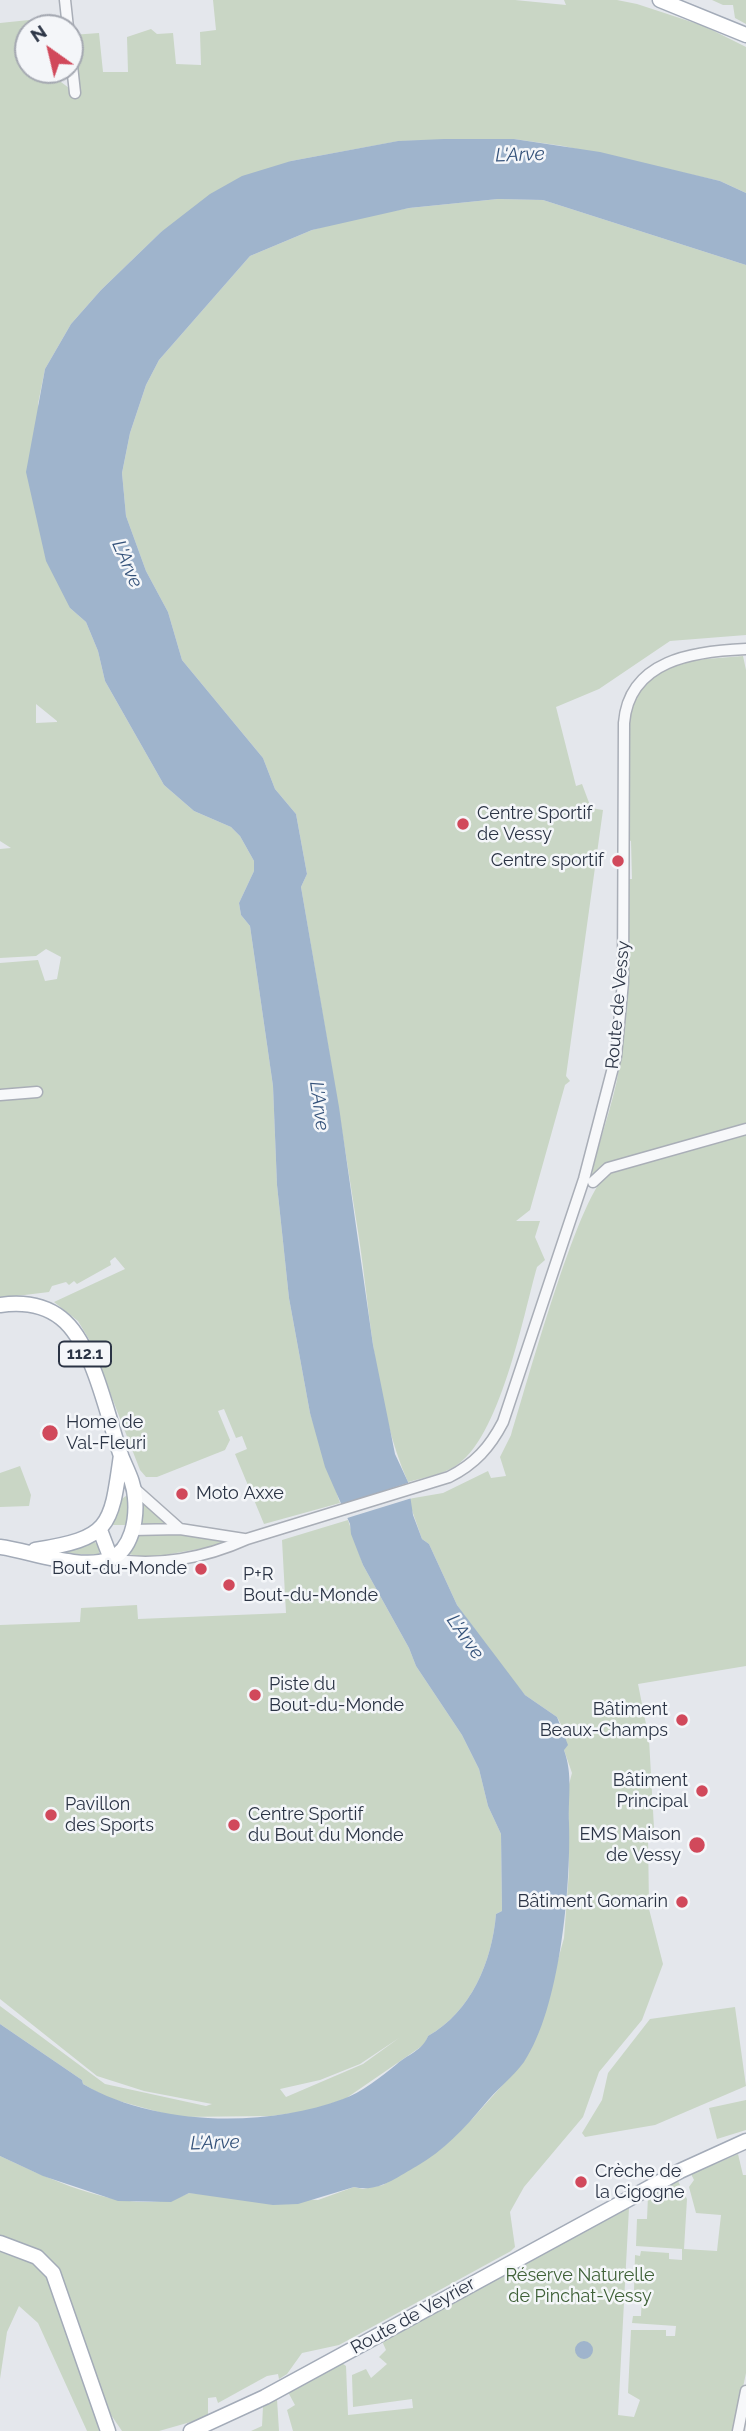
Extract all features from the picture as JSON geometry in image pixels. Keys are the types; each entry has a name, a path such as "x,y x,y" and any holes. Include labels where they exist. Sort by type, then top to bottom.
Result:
{"main road":[{"path":"660,0 688,4 746,35"},
{"name":"112.1","path":"0,1305 37,1306 59,1316 70,1327 86,1357 134,1488 132,1530"},
{"name":"112.1","path":"100,1530 115,1505 121,1455"},
{"path":"32,1551 73,1544 100,1530 132,1530"},
{"path":"100,1530 111,1559"},
{"path":"0,1546 69,1561 94,1563 111,1559 132,1530"},
{"name":"Route de Veyrier","path":"191,2431 265,2397 680,2171 746,2141"},
{"path":"0,2243 37,2257 53,2273 108,2431"}],"street":[{"path":"74,84 75,93"},
{"name":"Route de Vessy","path":"247,1539 437,1482 463,1470 478,1459 503,1422 584,1180 609,1088 623,982 624,723 628,700 649,673 671,661 702,652 746,649"},
{"path":"0,1095 37,1092"},
{"path":"593,1182 608,1168 746,1129"},
{"path":"134,1488 180,1529"},
{"path":"132,1530 180,1529 205,1535 247,1539"},
{"path":"111,1559 152,1562 190,1557 228,1548 247,1539"},
{"path":"738,2431 746,2391"}],"green space":[{"path":"213,0 515,0 566,5 564,0 617,0 704,26 746,47 746,193 720,181 563,146 514,139 399,141 291,161 161,232 101,290 71,324 45,369 38,404 70,608 86,622 98,651 105,681 164,785 194,811 231,827 240,836 254,861 254,871 239,903 241,915 250,926 273,1086 277,1185 289,1298 310,1413 340,1503 264,1524 235,1454 247,1449 242,1436 236,1438 224,1409 218,1411 230,1440 225,1450 157,1477 146,1477 140,1470 90,1341 78,1321 54,1302 125,1269 115,1257 110,1261 111,1265 77,1284 74,1281 69,1285 66,1282 52,1286 49,1292 0,1298 0,963 38,960 45,981 57,979 61,957 46,949 36,956 0,958 0,849 11,848 0,841 0,23 14,22 14,84 64,84 77,94 76,84 84,84 84,34 99,33 103,72 128,72 127,37 151,29 157,34 173,33 176,64 201,65 200,32 216,30","holes":["36,704 57,721 36,723"]},
{"path":"712,0 746,0 746,24 735,18 733,5 723,5"},
{"path":"498,199 543,200 746,265 746,635 670,641 599,689 556,707 576,786 582,784 591,808 603,810 566,1076 570,1081 565,1085 530,1210 516,1221 540,1221 535,1237 545,1260 537,1267 508,1375 484,1431 470,1453 454,1467 408,1482 397,1453 381,1393 359,1238 301,887 307,874 296,814 275,789 263,758 182,660 168,612 146,571 126,516 122,473 130,433 146,385 159,360 250,256 312,230 359,217 409,208"},
{"path":"743,656 746,670 746,1124 606,1165 591,1179 616,1083 627,998 628,879 632,879 631,841 628,840 629,714 634,699 646,682 664,670 694,660"},
{"path":"746,1134 746,1666 638,1684 649,1739 654,1828 648,1833 649,1909 663,1964 642,2020 599,2072 583,2117 524,2187 510,2212 515,2247 511,2251 339,2345 302,2353 287,2374 279,2379 278,2374 267,2376 218,2403 216,2397 208,2398 208,2417 159,2431 122,2431 109,2412 96,2419 99,2431 87,2431 38,2323 19,2306 7,2332 0,2379 0,2156 68,2185 118,2199 143,2202 167,2200 189,2193 318,2200 354,2187 363,2189 383,2185 443,2147 524,2061 540,2025 564,1938 569,1871 568,1788 572,1773 564,1750 563,1728 557,1717 525,1695 509,1677 457,1605 429,1544 422,1539 408,1499 443,1493 488,1471 491,1478 506,1476 500,1457 511,1435 553,1296 581,1219 595,1190 607,1174"},
{"path":"20,1466 31,1495 29,1506 0,1507 0,1473"},
{"path":"129,1494 128,1522 125,1525 109,1525 120,1500"},
{"path":"142,1499 168,1524 140,1525"},
{"name":"Centre Sportif du Bout du Monde","path":"348,1520 363,1565 409,1648 416,1666 462,1735 479,1769 488,1806 501,1834 502,1911 496,1914 490,1950 477,1984 456,2014 428,2036 425,2044 345,2099 308,2111 271,2116 177,2117 108,2098 83,2084 82,2080 0,2024 0,2006 105,2084 206,2106 212,2104 144,2091 97,2076 0,1999 0,1625 80,1622 81,1608 137,1605 138,1619 286,1613 282,1540","holes":["399,2038 363,2064 286,2097 280,2089 320,2080 360,2064"]},
{"path":"168,1532 225,1544 149,1558 128,1554 139,1534"},
{"path":"93,1540 99,1547 99,1555 55,1553 70,1551"},
{"path":"735,2007 746,2086 655,2125 585,2137 582,2133 602,2100 608,2073 650,2019"},
{"path":"746,2100 746,2130 717,2139 709,2108"},
{"name":"Réserve Naturelle de Pinchat-Vessy","path":"738,2154 743,2175 746,2175 746,2373 734,2431 293,2431 287,2410 295,2405 288,2392 342,2363 346,2366 348,2415 413,2408 412,2399 353,2407 352,2375 366,2369 371,2378 387,2364 379,2357 386,2350 382,2341 629,2208 618,2415 634,2417 640,2400 628,2393 631,2330 666,2330 666,2336 675,2336 676,2326 632,2323 633,2316 641,2316 642,2292 634,2291 635,2255 640,2256 641,2251 669,2253 669,2259 682,2260 682,2249 636,2246 637,2219 647,2219 648,2196 678,2181 687,2199 684,2249 717,2251 721,2215 696,2213 689,2187 694,2180 691,2174"},
{"path":"277,2399 279,2431 251,2431 262,2426 263,2407"}],"water":[{"name":"L'Arve","path":"514,139 600,152 720,181 746,193 746,265 543,200 498,199 409,208 312,230 250,256 159,360 146,385 130,433 122,473 126,516 146,571 168,612 182,660 263,758 275,789 296,814 307,874 301,887 339,1107 373,1345 395,1454 408,1482 413,1515 422,1539 429,1544 457,1605 525,1695 557,1717 568,1745 564,1750 569,1777 568,1880 561,1946 547,2011 524,2062 453,2138 427,2160 402,2175 379,2186 354,2187 298,2204 273,2205 189,2193 171,2202 118,2201 43,2176 0,2156 0,2024 82,2080 83,2084 112,2098 143,2108 176,2115 245,2118 280,2115 343,2099 371,2084 419,2049 428,2036 456,2014 477,1984 490,1950 496,1914 502,1911 501,1834 488,1806 479,1769 462,1735 416,1666 409,1648 363,1565 350,1524 325,1467 310,1413 289,1298 277,1185 273,1086 250,926 241,915 239,903 254,871 254,861 240,836 231,827 194,811 164,785 105,681 98,651 86,622 70,608 46,561 26,472 45,369 71,324 101,290 161,232 210,194 242,176 291,161 398,141"},
{"path":"584,2341 590,2344 593,2350 590,2356 584,2359 578,2356 575,2350 578,2344"}],"pier":[{"path":"411,1482 412,1498 344,1519 337,1506"}],"place":[{"name":"Centre Sportif de Vessy","path":"463,824"},
{"name":"Centre sportif","path":"618,861"},
{"name":"Home de Val-Fleuri","path":"50,1433"},
{"name":"Moto Axxe","path":"182,1494"},
{"name":"Bout-du-Monde","path":"201,1569"},
{"name":"P+R Bout-du-Monde","path":"229,1585"},
{"name":"Piste du Bout-du-Monde","path":"255,1695"},
{"name":"Bâtiment Beaux-Champs","path":"682,1720"},
{"name":"Bâtiment Principal","path":"702,1791"},
{"name":"Pavillon des Sports","path":"51,1815"},
{"name":"Centre Sportif du Bout du Monde","path":"234,1825"},
{"name":"EMS Maison de Vessy","path":"697,1845"},
{"name":"Bâtiment Gomarin","path":"682,1902"},
{"name":"Crèche de la Cigogne","path":"581,2182"}]}
